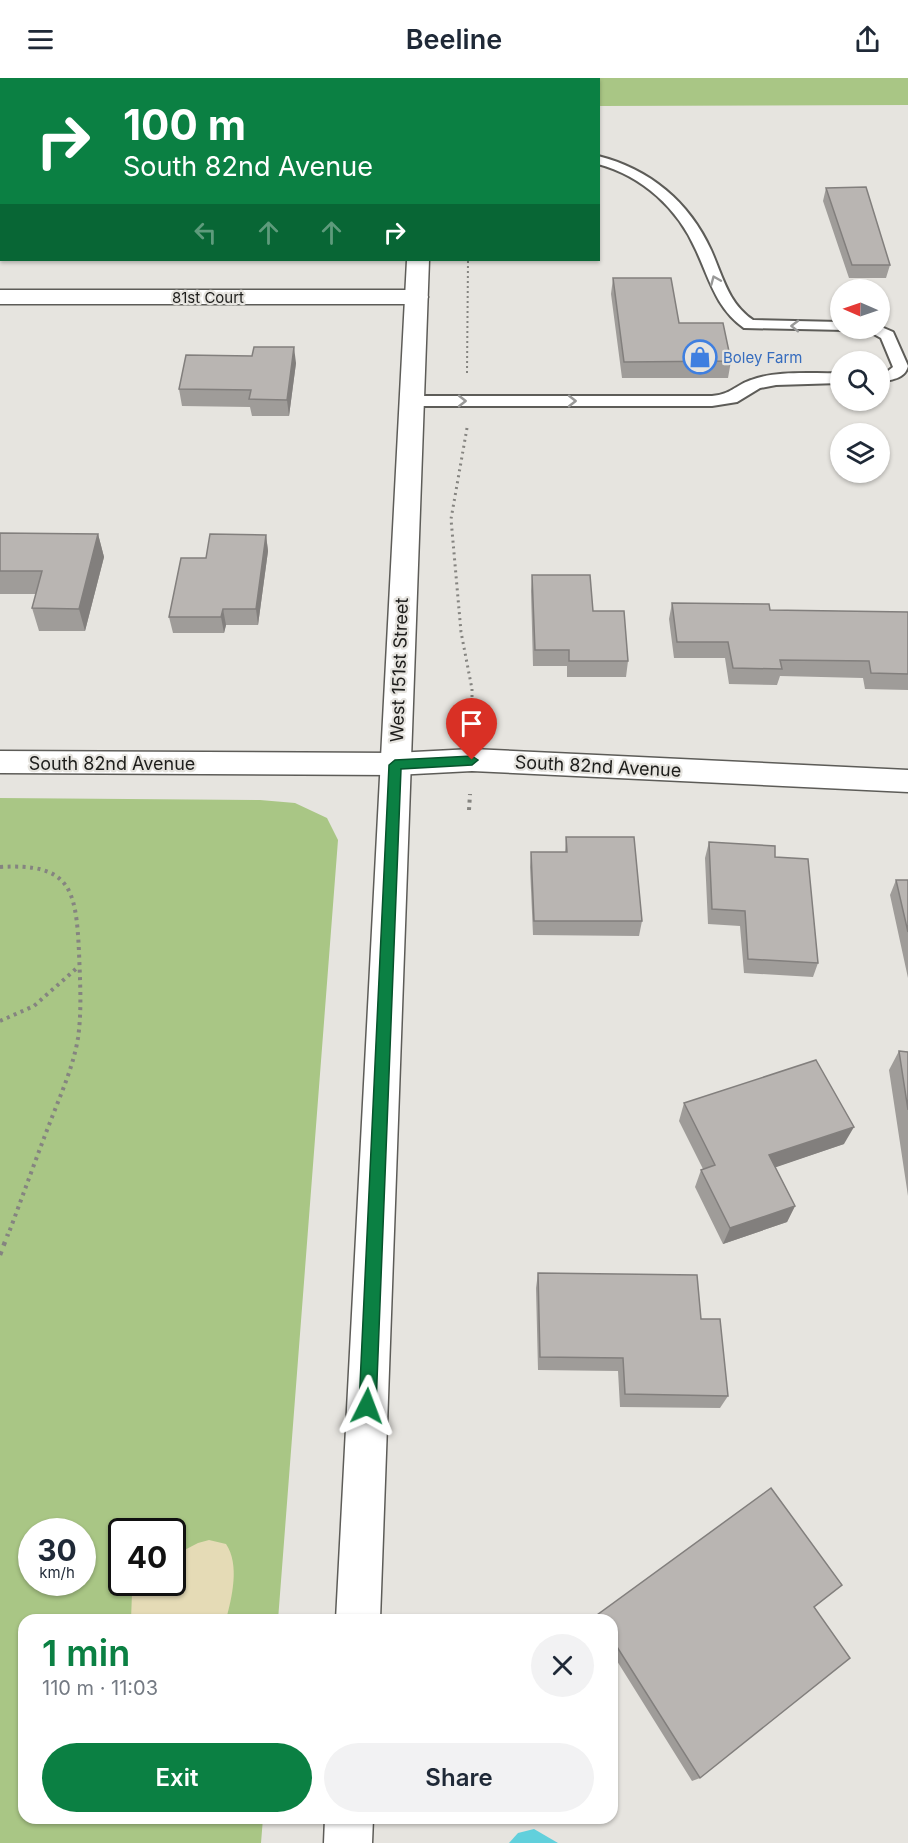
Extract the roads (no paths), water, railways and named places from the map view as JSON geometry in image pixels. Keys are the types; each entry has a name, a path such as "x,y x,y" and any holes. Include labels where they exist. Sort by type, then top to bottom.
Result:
{"street":[{"name":"West 151st Street","path":"358,1614 418,261"},
{"name":"81st Court","path":"0,297 417,297"},
{"name":"South 82nd Avenue","path":"0,762 395,765 472,760 908,781"},
{"path":"348,1843 349,1824"}],"lane":[{"path":"600,161 626,170 650,183 672,202 698,239 726,305 738,318 749,325 830,327"},
{"path":"890,339 901,368 890,375"},
{"path":"411,401 731,399 755,384 776,380 830,378"}],"water":[{"path":"534,1829 558,1843 509,1843 518,1833"}],"place":[{"name":"Boley Farm","path":"700,357"}]}
